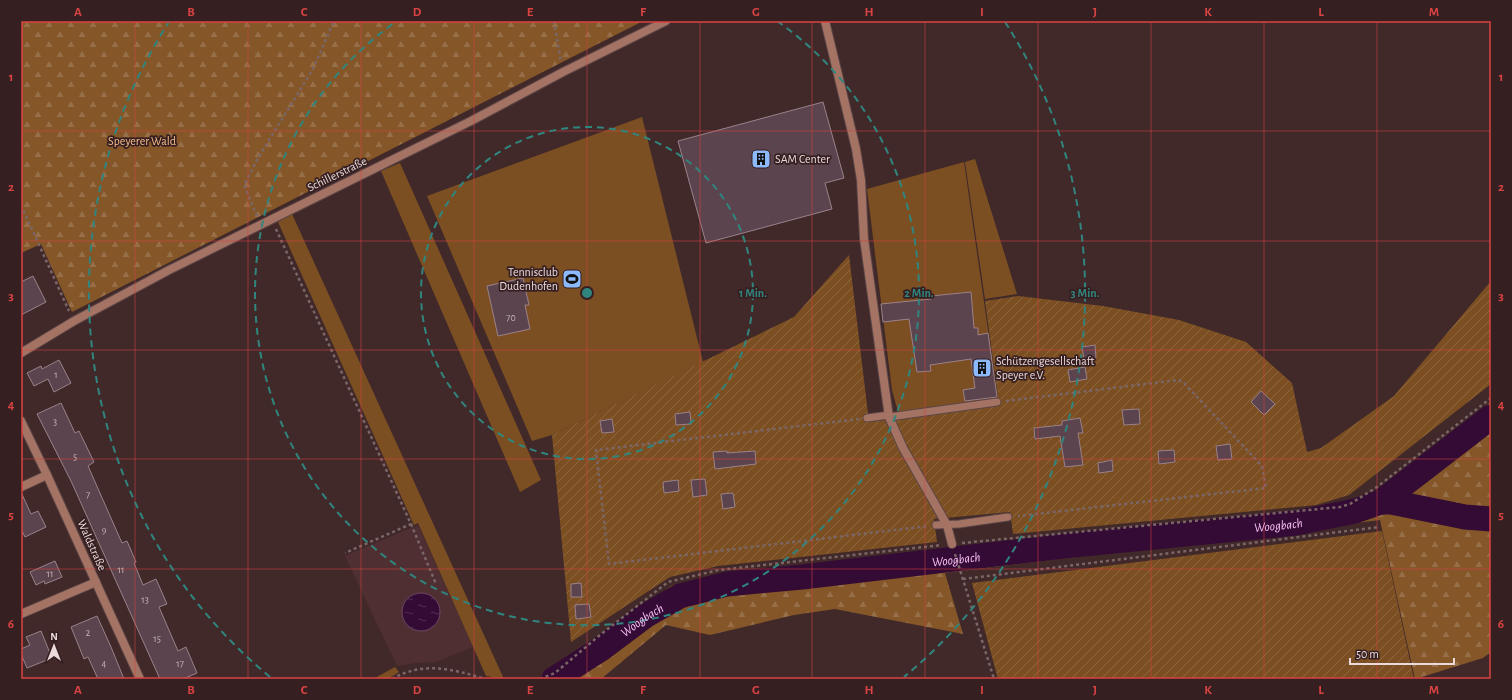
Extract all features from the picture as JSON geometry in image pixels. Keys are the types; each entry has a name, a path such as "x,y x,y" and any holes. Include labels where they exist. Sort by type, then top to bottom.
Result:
{"street":[{"name":"Schillerstraße","path":"21,353 74,321 261,224 471,121 563,72 666,21"},
{"path":"825,21 856,149 861,180 864,239 889,416 903,448 947,525 952,546"},
{"name":"Waldstraße","path":"21,421 140,679"},
{"path":"21,487 47,475"},
{"path":"21,614 96,582"}],"lane":[{"path":"867,418 997,402"},
{"path":"936,525 947,525 1008,517"}],"path":[{"path":"261,224 244,185 258,158 313,69 334,21"},
{"path":"554,21 563,72"},
{"path":"21,205 74,321"},
{"path":"272,219 411,524 436,584"},
{"path":"997,402 1178,380 1183,382 1262,466 1266,488 1008,517"},
{"path":"540,679 555,673 600,635 668,582 719,570 1340,507 1350,504 1377,486 1491,398"},
{"path":"867,418 596,450 610,564 936,525"},
{"path":"345,553 411,524"},
{"path":"964,579 1379,527"},
{"path":"952,546 964,579 994,679"},
{"path":"392,679 404,672 432,667 464,672 485,679"}],"shaded area":[{"name":"Tennisclub Dudenhofen","path":"642,117 703,362 552,435 532,441 427,196"},
{"path":"975,159 1017,294 985,299 965,162"},
{"path":"964,162 998,400 898,412 892,390 867,189"},
{"path":"400,163 541,480 520,492 381,171"},
{"path":"292,214 504,679 486,676 418,523 414,525 278,222"},
{"path":"849,255 869,422 999,404 985,301 1018,296 1103,306 1179,320 1246,342 1292,383 1307,452 1321,448 1394,396 1491,281 1491,384 1349,495 1316,505 1013,534 1010,512 934,519 937,542 718,566 670,577 571,642 552,435 794,317"},
{"path":"418,525 473,647 436,662 397,666 345,556"},
{"path":"1382,531 1414,679 998,679 972,583"},
{"path":"395,667 399,672 388,679 373,679"}],"green space":[{"name":"Speyerer Wald","path":"21,21 643,21 72,312 41,244 21,253"},
{"path":"1491,402 1491,652 1483,658 1415,679 1380,520 945,573 963,634 835,609 794,615 710,635 666,625 601,679 550,679 569,668 671,586 725,573 773,569 960,547 1347,510 1376,491"}],"water":[{"path":"417,593 425,593 435,598 439,605 439,619 435,626 425,631 417,631 407,626 405,623 402,616 402,608 407,598 410,596"}],"building":[{"name":"SAM Center","path":"823,102 844,178 825,183 832,209 706,243 678,141"},
{"path":"33,276 46,302 21,315 21,282"},
{"path":"523,278 529,305 525,305 530,329 498,336 487,286"},
{"path":"971,292 974,328 978,328 978,335 988,333 997,397 965,401 963,390 975,388 971,359 930,365 931,371 917,372 909,319 883,322 881,304 931,299 931,296"},
{"path":"1095,345 1096,358 1084,359 1082,347"},
{"path":"59,360 71,383 54,392 48,379 34,386 27,373 41,366 42,369"},
{"path":"1085,367 1087,379 1070,382 1068,370"},
{"path":"1261,391 1275,404 1264,415 1251,402"},
{"path":"61,403 75,433 79,431 94,462 88,466 122,543 127,541 136,562 134,563 143,585 156,579 167,604 159,607 178,651 186,647 197,673 183,679 160,679 71,481 37,414"},
{"path":"1139,409 1140,424 1124,425 1122,410"},
{"path":"690,412 691,424 676,425 675,414"},
{"path":"1080,418 1083,433 1078,433 1083,465 1065,467 1060,436 1035,439 1034,428 1062,425 1062,421"},
{"path":"612,419 614,432 602,433 600,421"},
{"path":"1230,444 1232,459 1218,460 1216,446"},
{"path":"1174,450 1175,462 1159,464 1158,451"},
{"path":"727,451 727,453 755,451 756,464 715,469 713,452"},
{"path":"1112,460 1113,471 1099,473 1098,463"},
{"path":"705,479 707,495 693,497 691,480"},
{"path":"678,480 679,491 664,493 663,482"},
{"path":"21,492 31,514 38,511 46,527 25,537 21,529"},
{"path":"733,493 735,507 723,509 721,494"},
{"path":"55,561 62,577 45,584 44,581 36,585 30,572"},
{"path":"581,583 582,597 571,597 571,584"},
{"path":"589,604 591,617 576,619 575,605"},
{"path":"97,616 124,679 98,679 88,657 84,659 71,627"},
{"path":"41,631 52,658 27,668 21,654 21,649 30,645 26,637"}],"waterway":[{"name":"Woogbach","path":"1381,502 1491,417"},
{"name":"Woogbach","path":"554,679 601,649 645,616 680,596 727,584 802,577 1073,545 1296,523 1355,511 1381,502 1391,502 1465,517 1491,519"}],"place":[{"name":"SAM Center","path":"761,159"},
{"name":"Tennisclub Dudenhofen","path":"572,279"},
{"name":"Schützengesellschaft Speyer e.V.","path":"982,368"}]}
